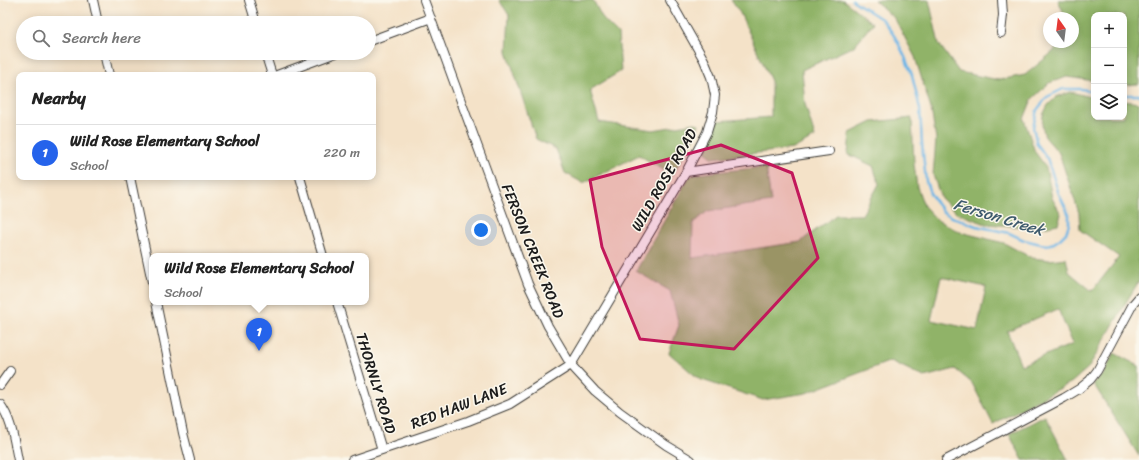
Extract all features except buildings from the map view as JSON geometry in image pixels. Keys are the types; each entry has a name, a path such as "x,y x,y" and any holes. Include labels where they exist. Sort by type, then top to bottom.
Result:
{"street":[{"path":"93,0 96,16"},
{"path":"249,0 254,16"},
{"name":"FERSON CREEK ROAD","path":"424,0 528,284 548,326 570,365 595,391 620,412 666,446 691,460"},
{"name":"WILD ROSE ROAD","path":"570,365 686,172 707,132 713,112 715,95 711,77 704,60 670,0"},
{"path":"1001,33 1004,15 1002,0"},
{"path":"376,38 431,18"},
{"path":"106,60 108,72"},
{"path":"267,60 271,72"},
{"path":"285,72 317,60"},
{"path":"686,172 829,151"},
{"path":"131,180 149,268"},
{"path":"301,180 322,253"},
{"path":"946,460 1064,398 1090,380 1102,362 1133,304 1139,297"},
{"path":"157,305 190,460"},
{"name":"THORNLY ROAD","path":"338,305 382,450"},
{"name":"RED HAW LANE","path":"352,460 468,421 510,404 570,365"},
{"path":"0,385 10,371"},
{"path":"0,404 10,422 18,460"}],"highlighted area":[{"path":"721,145 792,173 818,258 734,349 640,339 602,247 590,180"}],"green space":[{"path":"499,0 593,0 603,19 618,34 621,71 590,90 599,122 653,130 695,123 699,124 694,138 672,175 639,155 583,183 565,173 556,149 536,139 507,51 509,15"},
{"path":"731,0 843,0 873,23 854,46 802,70 805,104 815,137 793,149 713,158 706,152 717,121 771,117 771,81 740,13"},
{"path":"874,0 929,0 939,44 959,72 999,80 1025,75 1056,48 1079,48 1079,12 1063,12 1058,0 1139,0 1139,84 1127,85 1127,12 1091,12 1091,81 1067,77 1049,83 1032,99 1024,119 1035,152 1046,167 1052,198 1061,214 1058,224 1037,228 986,224 957,213 941,198 933,175 936,139 931,109 915,57 895,19"},
{"path":"1071,92 1091,97 1091,120 1127,120 1127,101 1139,103 1139,281 1089,367 1072,382 993,424 972,383 955,369 924,377 891,361 806,393 763,400 699,379 669,353 679,325 670,291 636,271 689,177 696,174 766,167 771,202 708,211 693,223 692,258 800,242 836,215 862,215 879,184 873,166 848,154 850,133 872,122 912,118 914,164 917,187 924,206 937,220 960,232 1004,243 1032,258 1049,260 1066,258 1069,272 1092,291 1119,257 1080,230 1079,213 1059,153 1045,137 1042,125 1043,115 1048,105 1056,97","holes":["941,277 986,287 977,330 931,320","1058,309 1073,344 1021,365 1007,331"]},
{"path":"1114,353 1139,366 1139,456 1093,383 1103,374"},
{"path":"1045,416 1068,460 1023,460 1009,434"}],"waterway":[{"name":"Ferson Creek","path":"852,0 883,20 895,37 905,57 912,75 920,109 926,181 930,193 937,204 943,212 952,217 976,226 1009,233 1024,240 1041,244 1047,245 1060,239 1066,233 1069,224 1069,215 1059,194 1047,158 1037,144 1033,127 1037,110 1047,97 1063,89 1082,89 1091,91"},
{"name":"Ferson Creek","path":"1127,95 1139,95"}],"place":[{"name":"Wild Rose Elementary School","path":"259,351"}]}
